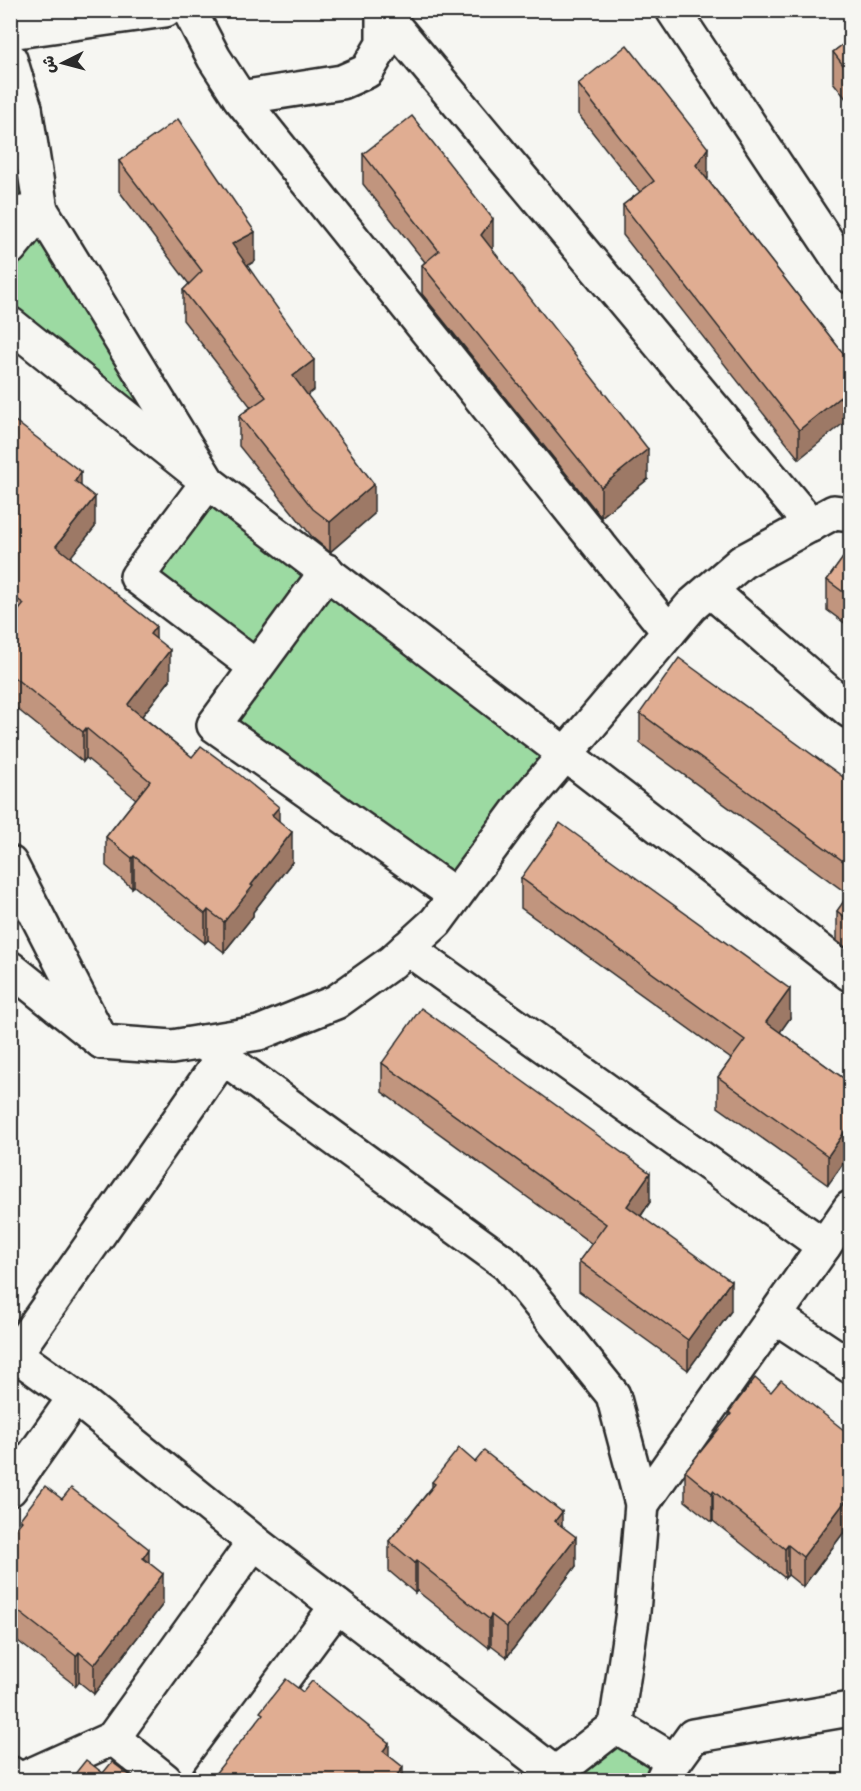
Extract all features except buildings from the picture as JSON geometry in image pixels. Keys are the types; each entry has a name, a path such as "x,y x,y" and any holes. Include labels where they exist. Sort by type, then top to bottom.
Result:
{"street":[{"path":"10,32 165,10"},
{"path":"189,10 214,58 240,98 669,632"},
{"path":"673,10 850,276"},
{"path":"240,98 342,82 367,70 383,44 383,12"},
{"path":"383,12 811,525"},
{"path":"10,59 26,108 26,212 10,248"},
{"path":"10,146 26,108"},
{"path":"26,212 208,482"},
{"path":"10,324 208,482 566,754 850,974"},
{"path":"208,482 137,577 255,667"},
{"path":"10,968 102,1042 213,1049 336,1002 392,962 436,922 523,804 691,606 742,562 834,512 850,514"},
{"path":"327,571 214,726 455,895"},
{"path":"710,590 850,711"},
{"path":"10,862 102,1042"},
{"path":"407,948 824,1246"},
{"path":"213,1049 507,1265 613,1395 642,1504 633,1612 616,1726 554,1778 254,1542 75,1397 15,1354 213,1049"},
{"path":"642,1504 850,1208"},
{"path":"775,1316 850,1366"},
{"path":"10,1489 75,1397"},
{"path":"10,1773 20,1780 113,1738 254,1542"},
{"path":"208,1780 337,1606"},
{"path":"616,1726 669,1771 693,1736 850,1709"},
{"path":"113,1738 165,1780"}],"green space":[{"path":"25,108 41,210 208,482 565,754 455,895 214,725 256,667 137,577 207,482 11,324 10,146"},
{"path":"616,1726 664,1780 547,1780"}]}
